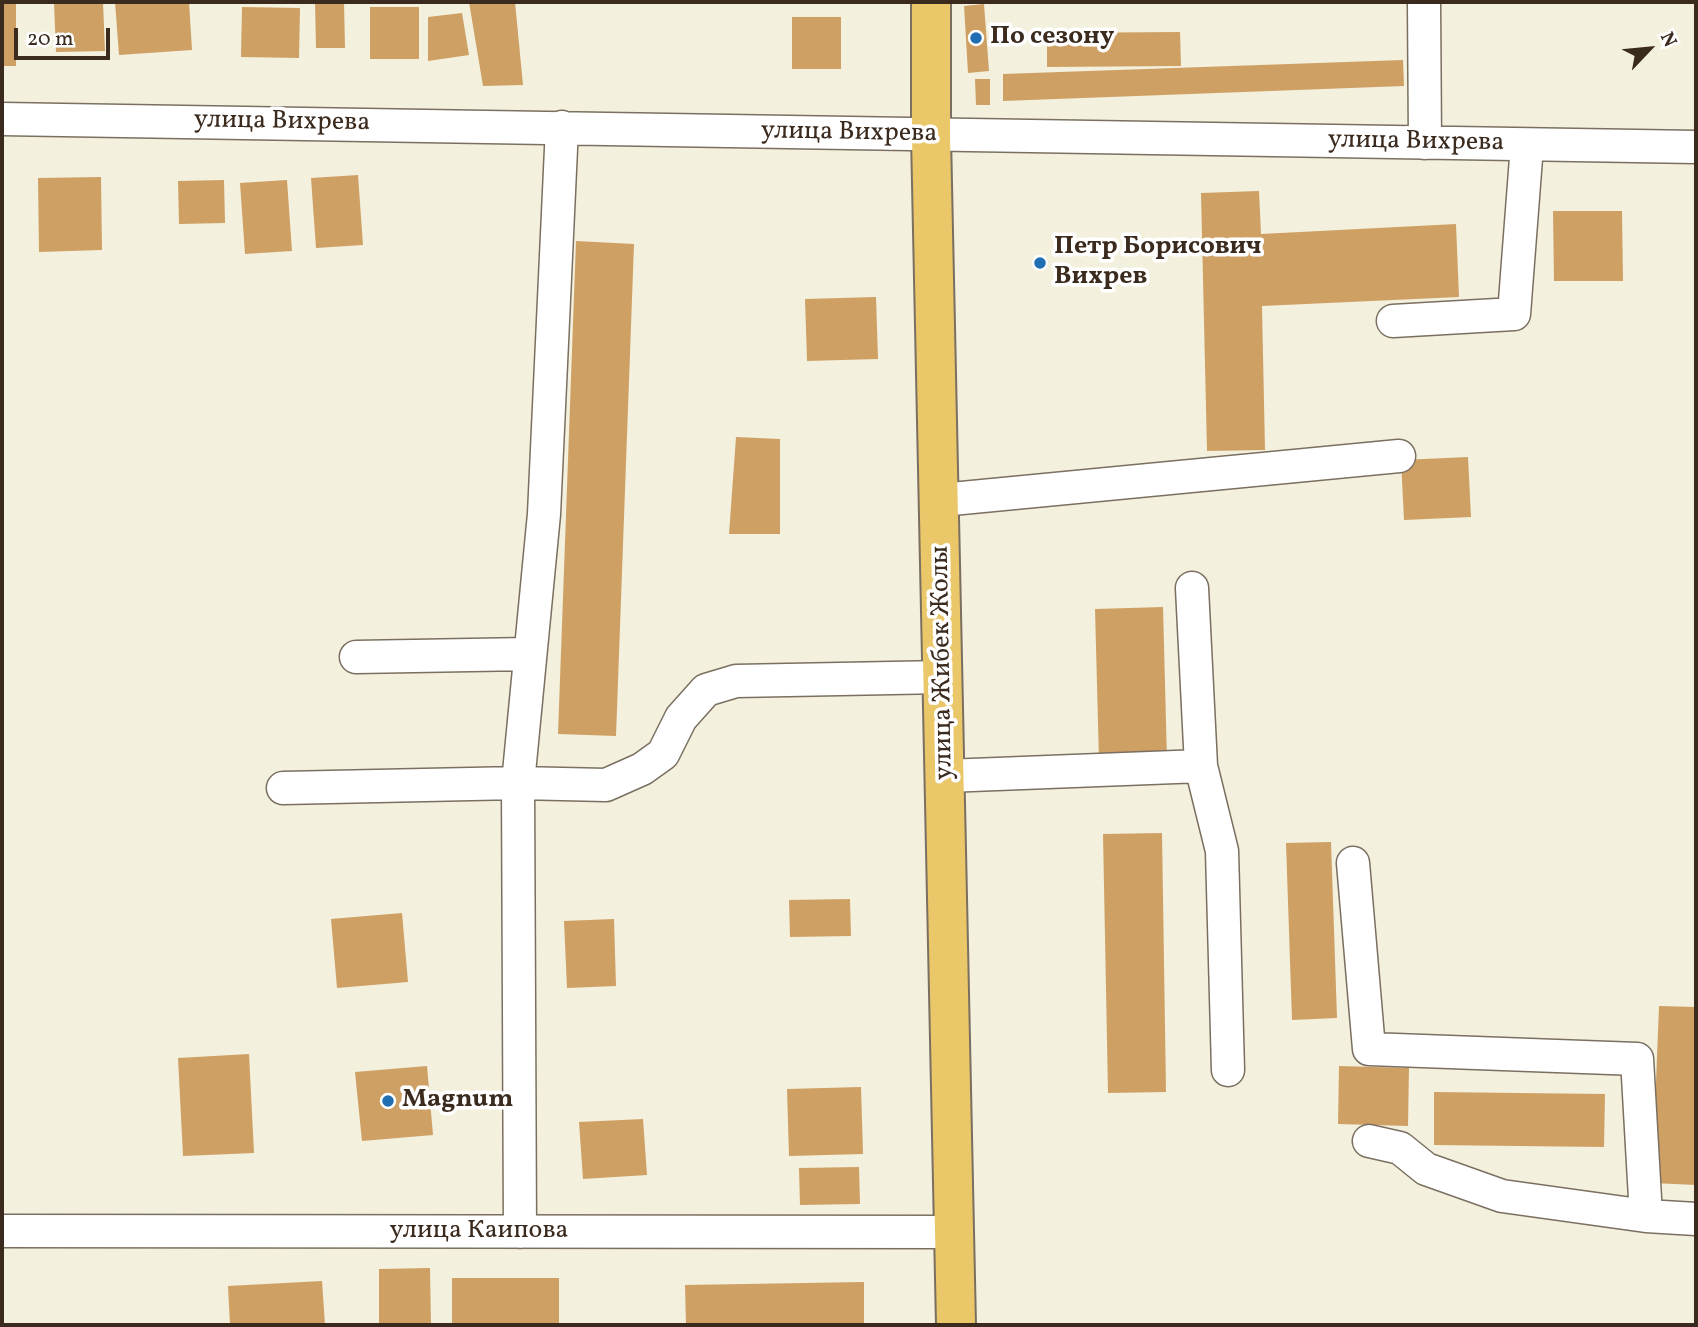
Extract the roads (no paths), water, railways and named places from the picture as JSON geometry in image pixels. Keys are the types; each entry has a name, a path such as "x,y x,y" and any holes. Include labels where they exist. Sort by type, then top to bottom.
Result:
{"main road":[{"name":"улица Жибек Жолы","path":"931,2 931,136 947,776 956,1325"}],"street":[{"path":"1424,2 1425,143"},
{"name":"улица Вихрева","path":"2,119 1696,148"},
{"path":"520,1232 518,783 528,654 544,514 562,127"},
{"path":"1393,321 1514,314 1527,145"},
{"path":"941,500 1399,456"},
{"path":"1192,588 1201,766 1223,850 1228,1070"},
{"path":"356,657 528,654"},
{"path":"283,788 518,783 606,785 642,769 663,754 681,718 706,690 736,681 944,677"},
{"path":"947,776 1201,766"},
{"path":"1353,863 1369,1049 1637,1059 1646,1216"},
{"path":"1369,1141 1400,1148 1426,1169 1502,1196 1646,1216 1696,1219"},
{"name":"улица Каипова","path":"2,1231 956,1232"}],"place":[{"name":"По сезону","path":"976,38"},
{"name":"Петр Борисович Вихрев","path":"1040,263"},
{"name":"Magnum","path":"388,1101"}]}
